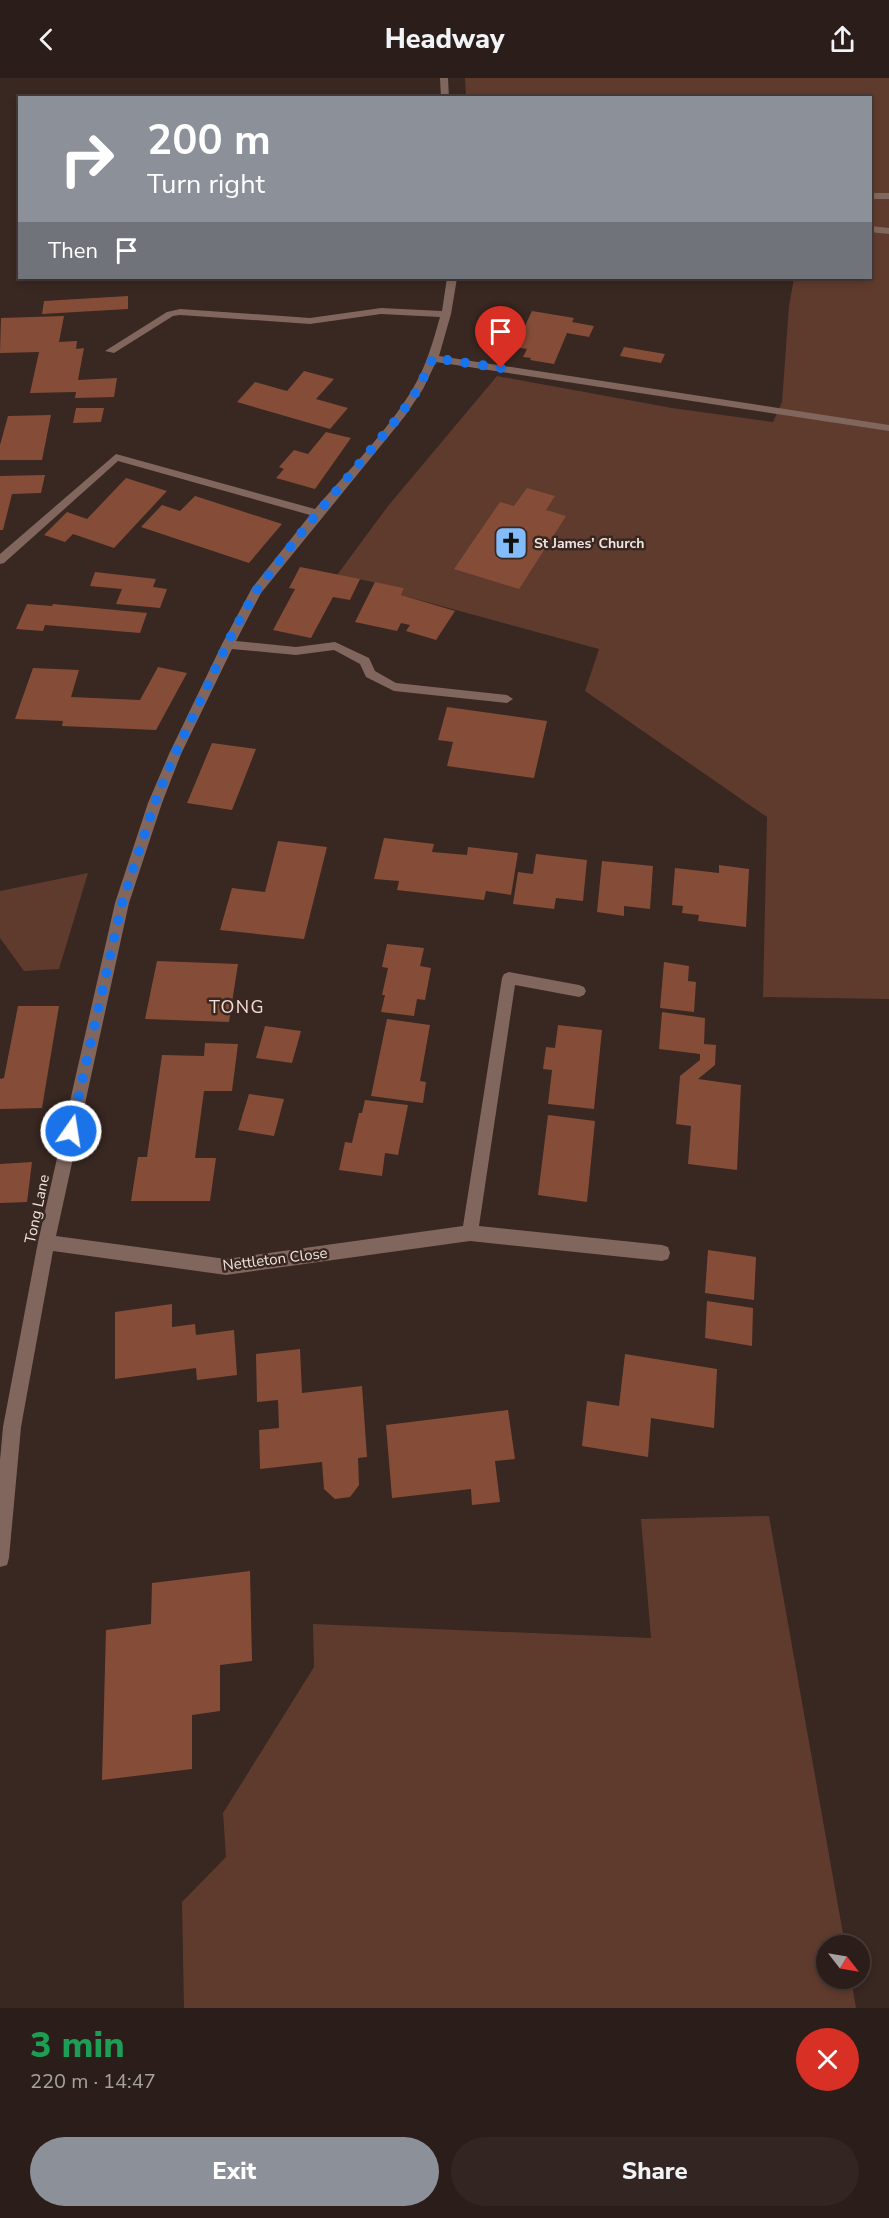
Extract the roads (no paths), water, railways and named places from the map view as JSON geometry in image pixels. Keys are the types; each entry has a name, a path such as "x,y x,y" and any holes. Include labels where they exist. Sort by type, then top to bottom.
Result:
{"street":[{"path":"444,78 445,96"},
{"path":"872,196 889,196"},
{"path":"872,229 889,231"},
{"name":"Tong Lane","path":"0,1558 12,1427 46,1242 122,903 138,851 175,754 256,591 317,513 401,414 418,389 433,358 446,314 452,279"},
{"path":"110,351 170,314 180,312 310,321 381,311 446,314"},
{"path":"433,358 889,428"},
{"path":"0,560 116,457 317,513"},
{"path":"228,644 296,651 335,646 364,661 370,674 394,687 507,699"},
{"path":"470,1233 509,978 579,991"},
{"name":"Nettleton Close","path":"46,1242 226,1267 470,1233 662,1253"}],"place":[{"name":"St James' Church","path":"511,543"}],"district":[{"name":"TONG","path":"237,1007"}]}
